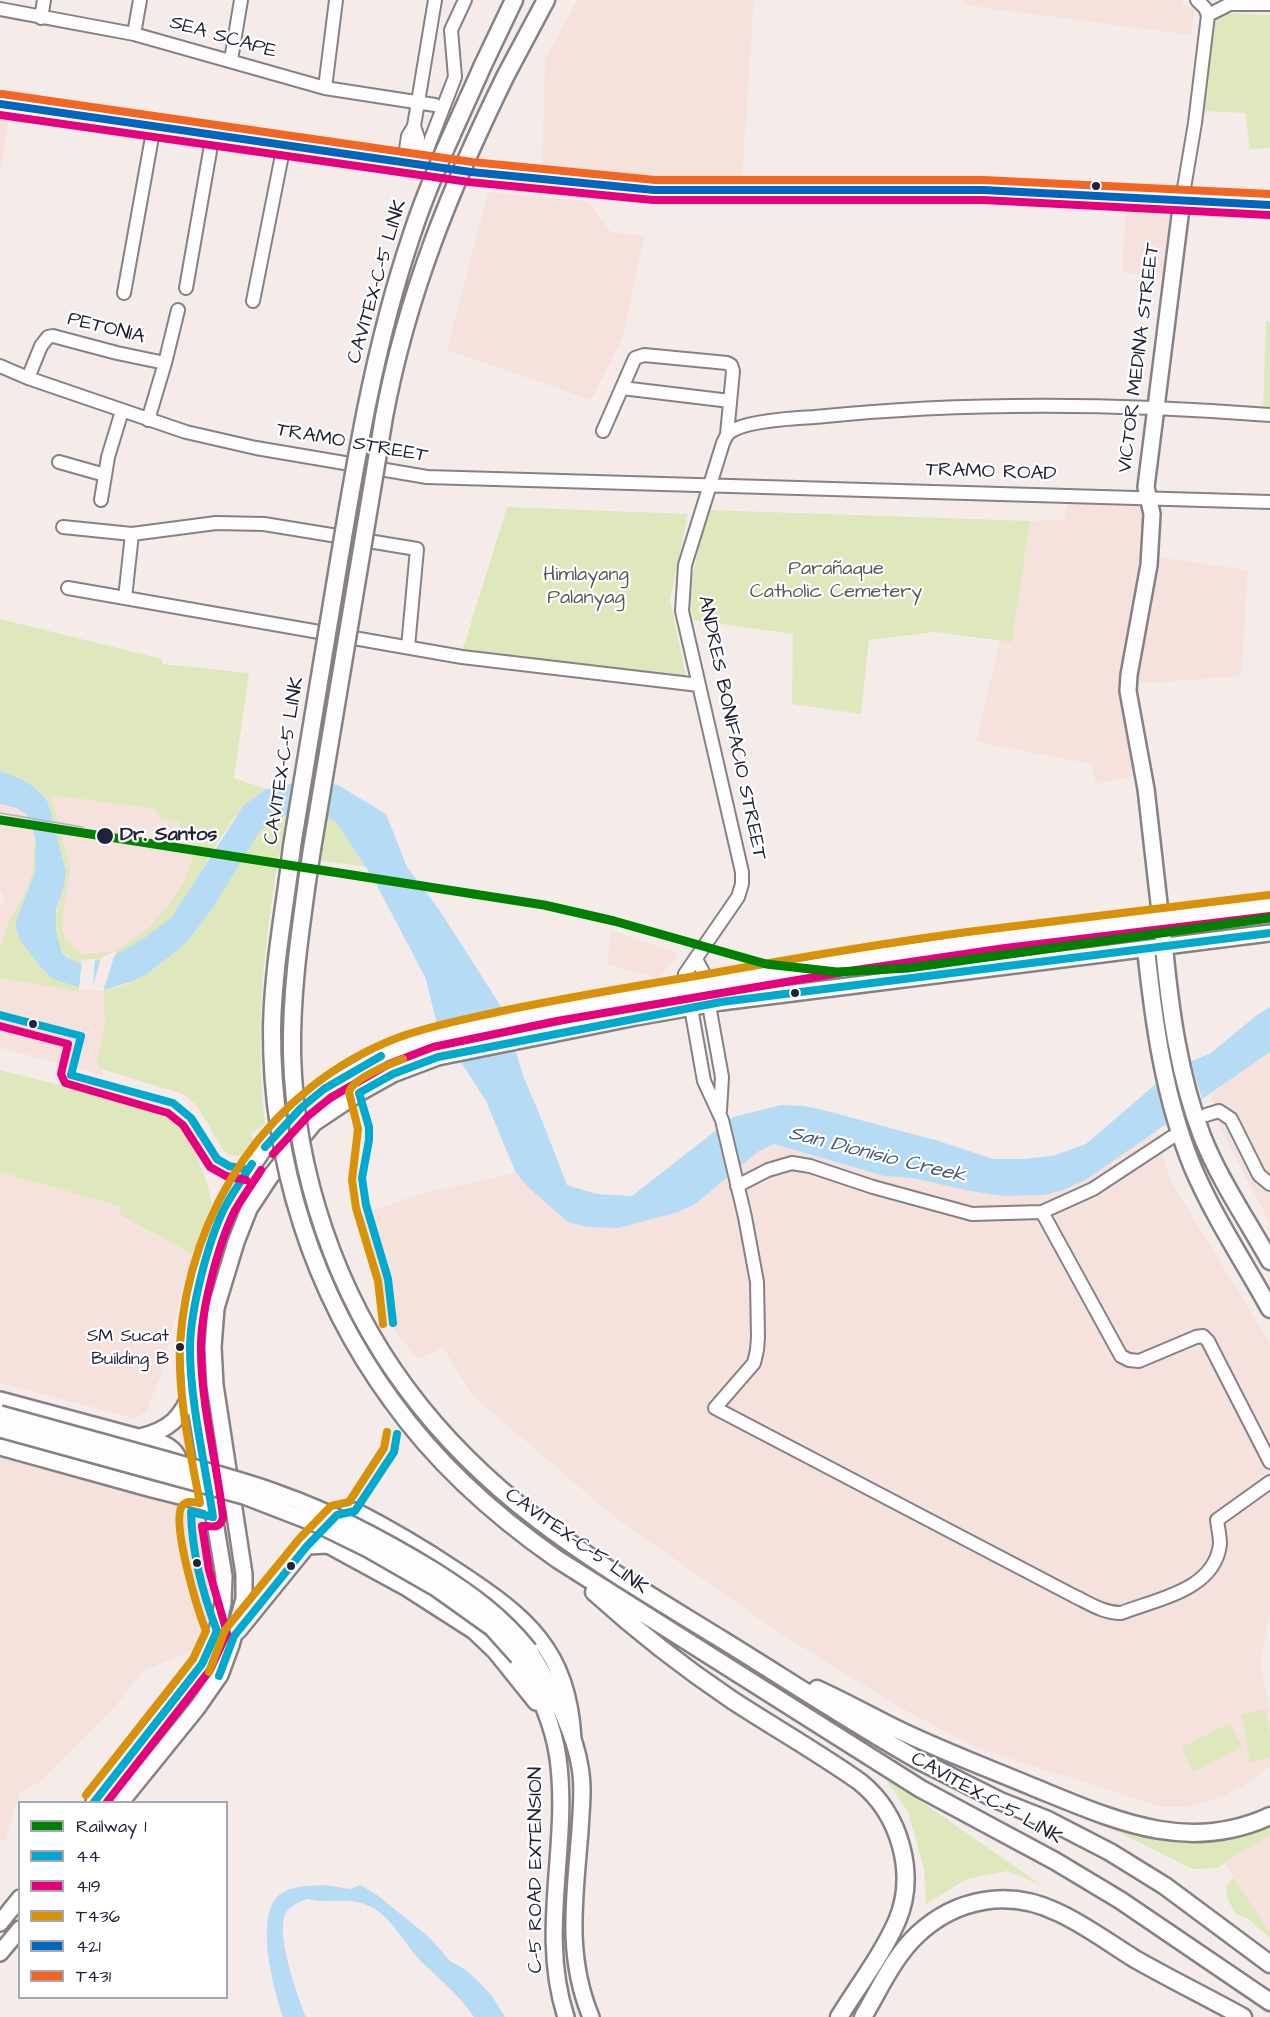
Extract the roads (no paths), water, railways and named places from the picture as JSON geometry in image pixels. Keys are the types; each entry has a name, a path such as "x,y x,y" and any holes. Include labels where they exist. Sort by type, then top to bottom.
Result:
{"highway":[{"path":"483,65 509,0"},
{"name":"CAVITEX–C-5 LINK","path":"514,0 441,158 418,215 393,293 371,382 292,846 273,1006 273,1064 285,1161 314,1259 337,1311 365,1362 392,1401 428,1447 465,1486 517,1530 557,1559 921,1789 1055,1861 1120,1900 1270,2002"},
{"name":"CAVITEX–C-5 LINK","path":"539,0 434,234 414,294 394,368 310,860 294,992 292,1029 294,1082 300,1134 313,1194 331,1248 351,1294 377,1344 408,1389 465,1458 541,1524 606,1568 925,1764 1079,1835 1139,1869 1270,1964"},
{"path":"506,75 546,0"},
{"path":"1164,946 1179,1055 1200,1113 1201,1133 1213,1160 1270,1261"},
{"path":"1146,949 1162,1066 1190,1159 1205,1194 1270,1309"},
{"path":"557,1559 632,1626 682,1664 731,1699 860,1782 878,1799 889,1816 901,1844 905,1866 901,1911 889,1937 839,2017"},
{"path":"775,1672 844,1701 935,1746 1127,1823 1162,1831 1199,1833 1240,1827 1270,1816"},
{"path":"862,2017 898,1959 926,1927 944,1914 963,1905 1002,1898 1026,1901 1056,1911 1179,1984 1243,2017"}],"main road":[{"path":"0,104 413,164 539,180 654,190 983,190 1270,205"},
{"name":"VICTOR MEDINA STREET","path":"1164,946 1146,789 1128,691 1130,662 1149,565 1152,514 1146,487 1182,200"},
{"path":"96,1801 178,1697 202,1664 210,1648 223,1603 224,1576 193,1390 190,1348 195,1303 204,1267 225,1207 252,1164 284,1125 324,1089 385,1054 430,1037 519,1018 705,984 998,939 1270,905"},
{"path":"1146,949 1161,918"},
{"path":"123,1801 220,1675 234,1636 244,1599 244,1574 215,1386 213,1347 216,1308 249,1209 270,1177 314,1123 393,1074 438,1057 531,1037 709,1004 1270,933"},
{"path":"324,1089 338,1106"},
{"path":"252,1164 270,1177"},
{"path":"138,1438 160,1431 172,1423 193,1390"},
{"path":"0,1400 171,1447 180,1462 180,1472 176,1481 166,1487 153,1490"},
{"name":"C-5 ROAD EXTENSION","path":"0,1414 236,1479 281,1494 373,1535 445,1578 512,1628 546,1713 556,1749 560,1782 554,1957 558,1988 567,2017"},
{"name":"C-5 ROAD EXTENSION","path":"0,1429 244,1496 320,1525 368,1549 436,1588 492,1628 543,1672 573,1739 581,1768 582,1795 574,1915 574,1951 578,1975 591,2017"},
{"path":"0,1447 153,1490 233,1509"},
{"path":"234,1636 307,1546 337,1515 355,1510 432,1554 502,1600 531,1628 553,1659 562,1677 572,1713 573,1739"},
{"path":"359,1562 350,1549 352,1533 365,1523 385,1526"},
{"path":"307,1546 328,1545 432,1603 484,1639 546,1713"},
{"path":"0,1923 18,1900"},
{"path":"0,1953 18,1931"}],"street":[{"path":"41,18 44,0"},
{"path":"134,34 140,0"},
{"path":"231,60 241,0"},
{"path":"325,88 336,0"},
{"path":"413,164 408,135 414,126 435,0"},
{"path":"413,164 455,77 451,30 465,0"},
{"path":"1197,0 1208,15 1230,4 1270,3"},
{"name":"SEA SCAPE","path":"0,9 134,34 325,88 435,105"},
{"name":"VICTOR MEDINA STREET","path":"1182,200 1195,123 1208,15"},
{"path":"124,293 154,126"},
{"path":"186,288 213,134"},
{"path":"253,301 284,145"},
{"path":"148,420 178,310"},
{"name":"PETONIA","path":"28,378 41,346 48,337 53,336 165,363"},
{"name":"ANDRES BONIFACIO STREET","path":"622,388 634,358 638,356 727,363 731,365 733,371 728,434 685,565 682,588 682,610 742,878 738,897 685,974 704,1081 721,1116"},
{"name":"TRAMO STREET","path":"0,366 28,378 186,432 256,448 427,477 710,484"},
{"path":"603,431 622,388 730,401"},
{"path":"728,434 738,428 756,424 894,409 1043,405 1157,407 1270,415"},
{"path":"101,500 105,475 122,411"},
{"path":"59,462 105,475"},
{"name":"TRAMO ROAD","path":"710,484 1270,501"},
{"path":"63,527 132,534 216,523 264,524 417,549 408,648"},
{"path":"125,598 132,534"},
{"path":"68,588 462,657 699,685"},
{"path":"696,959 703,972 722,1077 721,1116 757,1282 758,1350 754,1363 715,1408 1074,1596 1113,1613 1121,1613 1200,1581 1210,1571 1217,1556 1220,1541 1217,1520 1270,1482"},
{"path":"1200,1113 1219,1112 1231,1119 1259,1175 1270,1184"},
{"path":"736,1181 792,1163 810,1166 873,1187 972,1214 1042,1212 1093,1189 1172,1137"},
{"path":"1042,1212 1121,1356 1139,1361 1196,1336 1203,1336 1208,1341 1270,1462"}],"water":[{"name":"San Dionisio Creek","path":"0,771 34,787 48,803 66,872 56,909 56,932 62,952 68,958 80,963 108,959 143,939 172,917 244,805 266,789 304,781 338,785 386,814 407,867 440,911 502,1008 524,1078 567,1185 597,1194 632,1196 733,1117 781,1105 823,1110 935,1140 994,1159 1052,1156 1086,1144 1172,1070 1211,1053 1270,1007 1270,1052 1087,1179 1063,1190 1044,1195 1004,1196 912,1178 884,1176 774,1144 759,1151 694,1205 675,1213 618,1228 587,1227 568,1222 529,1188 516,1173 486,1101 437,1025 426,979 373,878 335,821 316,813 299,811 273,820 260,831 212,909 178,950 147,974 133,981 108,989 78,987 53,979 20,940 16,921 35,872 36,844 32,825 26,814 16,808 0,804"},
{"path":"324,1885 350,1889 360,1885 376,1894 430,1938 450,1961 476,1979 492,1996 505,2017 474,2017 374,1908 352,1901 307,1899 287,1911 283,1920 288,1963 306,2017 283,2017 268,1954 268,1920 272,1905 279,1895 289,1889"}],"tram line":[{"path":"0,813 83,827"}],"rail line":[{"name":"1","path":"0,820 544,905 614,921 766,964 837,972 908,968 1270,918"}],"place":[{"name":"Dr. Santos","path":"105,836"},
{"name":"SM Sucat Building B","path":"180,1347"}],"park label":[{"name":"Parañaque Catholic Cemetery","path":"836,582"},
{"name":"Himlayang Palanyag","path":"586,588"}]}
